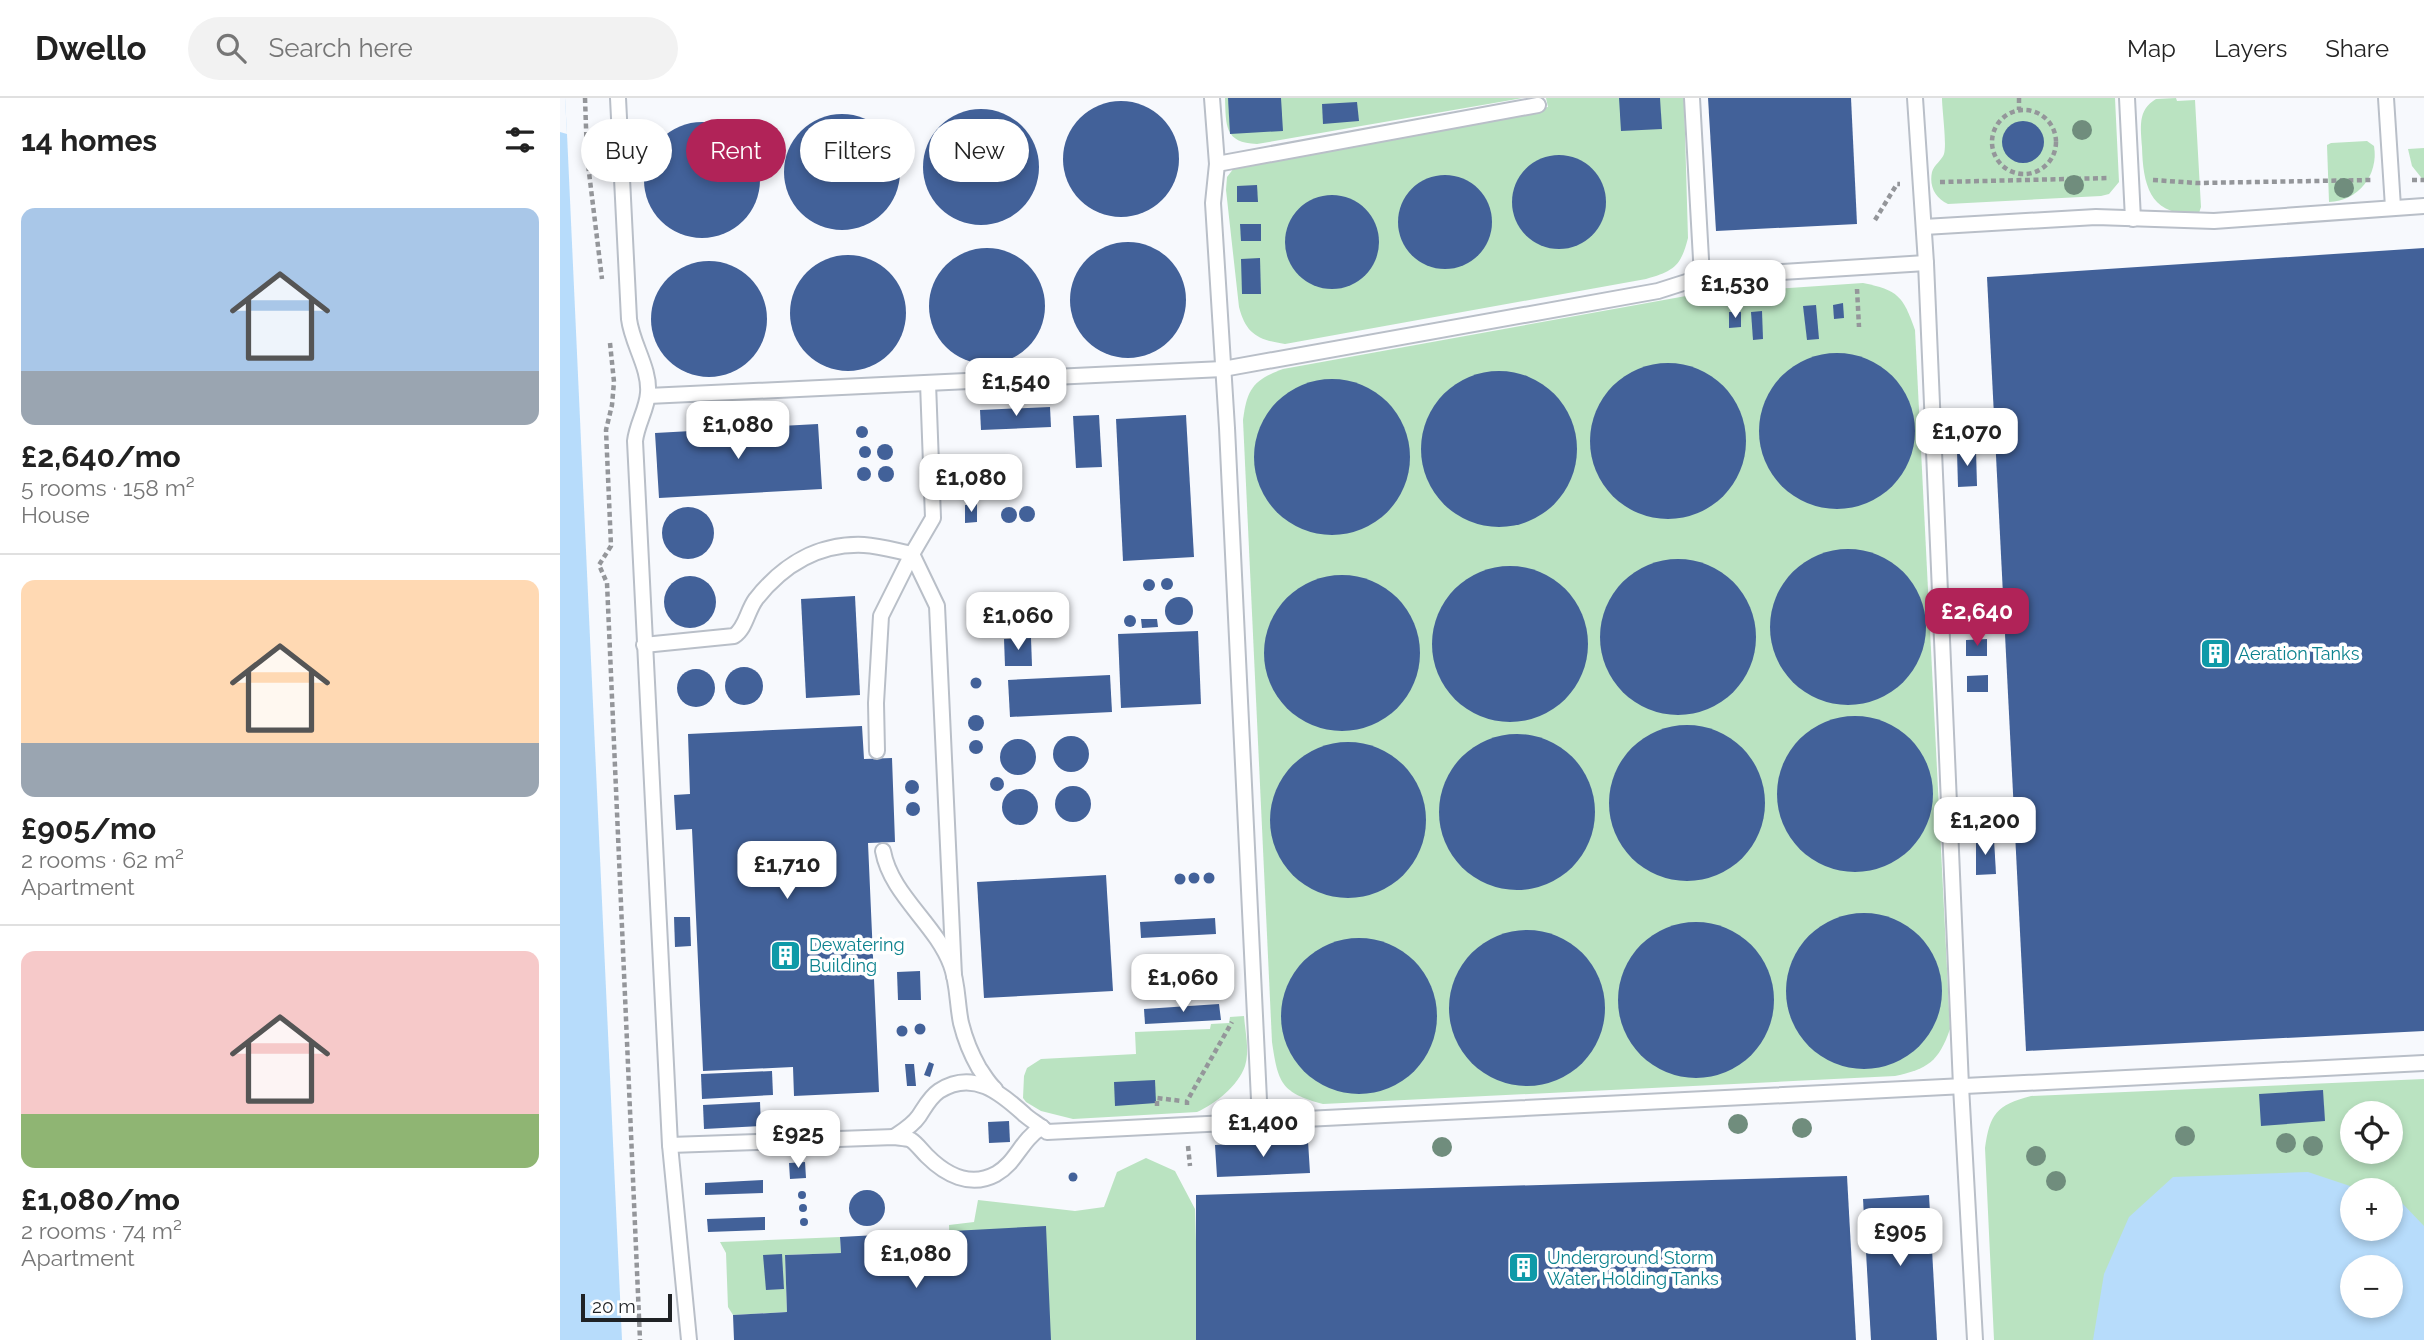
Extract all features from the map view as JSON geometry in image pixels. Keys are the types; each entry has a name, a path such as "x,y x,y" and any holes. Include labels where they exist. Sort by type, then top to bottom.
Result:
{"lane":[{"path":"618,98 629,319 631,334 648,383 648,396 637,426 635,441 670,1145 689,1340"},
{"path":"1212,98 1217,164 1213,203 1260,1121"},
{"path":"1692,98 1702,277"},
{"path":"1915,98 1926,263 1961,1086 1975,1340"},
{"path":"2127,98 2133,219"},
{"path":"2386,98 2393,207"},
{"path":"1217,164 1538,106"},
{"path":"1924,227 2096,217 2214,221 2424,206"},
{"path":"648,396 1223,369 1658,291 1702,277 1926,263"},
{"path":"877,751 876,703 881,616 933,518 928,383"},
{"path":"645,645 734,636 740,632 752,604 780,572 796,561 823,550 864,545 912,554"},
{"path":"912,554 937,606 954,976 961,1024 968,1046 991,1086 1047,1132 2424,1063"},
{"path":"883,850 891,872 937,938 954,976"},
{"path":"894,1137 918,1118 926,1104 938,1092 954,1084 971,1082 988,1086 1003,1095"},
{"path":"670,1145 894,1137 910,1140 945,1172 961,1178 978,1179 995,1175 1009,1165 1029,1135 1042,1127"}],"path":[{"path":"585,98 587,156 602,280"},
{"path":"2019,98 2019,110"},
{"path":"2019,110 2042,115 2054,131 2056,142 2055,152 2043,168 2024,174 2005,168 1993,153 1991,142 1997,123 2004,116 2019,110"},
{"path":"1875,220 1897,184 1975,180 2131,179 2197,183 2424,180"},
{"path":"1857,288 1858,327"},
{"path":"608,331 614,382 606,430 611,546 599,565 607,583 640,1340"},
{"path":"1190,1166 1186,1101 1232,1022"}],"green space":[{"path":"1225,98 1523,98 1257,144 1238,140 1229,131"},
{"path":"1546,98 1684,98 1688,238 1679,261 1670,270 1646,279 1285,344 1260,338 1245,324 1239,307 1226,190 1227,177 1234,168 1548,107"},
{"path":"1942,98 2115,98 2119,182 2109,194 2101,196 1948,204 1936,195 1931,182 1933,169 1945,149"},
{"path":"2176,98 2177,101 2195,100 2201,207 2199,213 2183,213 2160,205 2148,187 2145,175 2141,133 2143,114 2156,99"},
{"path":"2367,141 2374,146 2375,157 2370,176 2349,197 2329,202 2327,145"},
{"path":"2424,148 2424,181 2412,166 2408,149"},
{"path":"1863,283 1898,296 1907,309 1915,330 1950,1029 1941,1049 1931,1062 1895,1076 1323,1104 1290,1090 1280,1077 1272,1042 1243,420 1253,387 1265,377 1283,369 1697,294"},
{"path":"1244,1016 1247,1054 1242,1073 1225,1094 1197,1112 1073,1119 1041,1111 1023,1098 1027,1068 1041,1059 1136,1054 1135,1032 1210,1029 1211,1024 1229,1023 1230,1017"},
{"path":"2424,1079 2424,1340 1994,1340 1985,1148 1993,1119 2002,1107 2031,1096"},
{"path":"1146,1158 1175,1171 1195,1209 1199,1340 953,1340 949,1225 974,1222 978,1200 1075,1211 1104,1207 1117,1172"},
{"path":"840,1237 841,1253 785,1255 787,1312 733,1315 728,1307 726,1253 720,1242"}],"water":[{"path":"560,98 565,98 567,134 622,1340 560,1340"},
{"path":"2308,1172 2340,1183 2340,1241 2403,1241 2403,1204 2424,1226 2424,1340 2093,1340 2104,1274 2129,1217 2173,1177"}],"pier":[{"path":"560,98 565,98 567,134 560,132"}],"building":[{"path":"1228,98 1281,98 1283,131 1230,134"},
{"path":"1619,98 1660,98 1662,129 1621,131"},
{"path":"1708,98 1851,98 1857,224 1716,231"},
{"path":"1121,101 1143,105 1162,118 1175,137 1179,159 1175,181 1162,200 1143,213 1121,217 1099,213 1080,200 1067,181 1063,159 1067,137 1080,118 1099,105"},
{"path":"1357,102 1359,121 1323,124 1322,104"},
{"path":"981,109 1003,113 1013,118 948,119 959,113"},
{"path":"842,114 866,119 818,119"},
{"path":"2023,121 2038,127 2044,142 2038,157 2023,163 2008,157 2002,142 2008,127"},
{"path":"686,124 686,182 760,182 751,212 734,229 724,234 702,238 680,234 661,221 648,202 644,182 672,182 672,130"},
{"path":"800,132 800,182 899,182 891,204 874,221 853,229 831,229 810,221 793,204 785,183 786,157 793,140"},
{"path":"1029,134 1038,156 1038,178 1030,199 1013,216 992,224 970,224 949,216 932,199 924,178 924,156 929,141 929,182 1029,182"},
{"path":"1559,155 1577,159 1592,169 1602,184 1606,202 1602,220 1592,235 1577,245 1559,249 1541,245 1526,235 1516,220 1512,202 1516,184 1526,169 1541,159"},
{"path":"1445,175 1463,179 1478,189 1488,204 1492,222 1488,240 1478,255 1463,265 1445,269 1427,265 1412,255 1402,240 1398,222 1402,204 1412,189 1427,179"},
{"path":"1257,185 1258,202 1237,202 1237,186"},
{"path":"1332,195 1350,199 1365,209 1375,224 1379,242 1375,260 1365,275 1350,285 1332,289 1314,285 1299,275 1289,260 1285,242 1289,224 1299,209 1314,199"},
{"path":"1240,224 1261,224 1261,241 1241,241"},
{"path":"1128,242 1150,246 1169,259 1182,278 1186,300 1182,322 1169,341 1150,354 1128,358 1106,354 1087,341 1074,322 1070,300 1074,278 1087,259 1106,246"},
{"path":"987,248 1009,252 1028,265 1041,284 1045,306 1041,328 1028,347 1009,360 987,364 965,360 946,347 933,328 929,306 933,284 946,265 965,252"},
{"name":"Aeration Tanks","path":"2424,248 2424,1031 2026,1051 1987,277"},
{"path":"848,255 870,259 889,272 902,291 906,313 902,335 889,354 870,367 848,371 826,367 807,354 794,335 790,313 794,291 807,272 826,259"},
{"path":"1260,258 1261,294 1242,294 1241,259"},
{"path":"709,261 731,265 750,278 763,297 767,319 763,341 750,360 731,373 709,377 687,373 668,360 655,341 651,319 655,297 668,278 687,265"},
{"path":"1843,303 1844,318 1834,319 1833,305"},
{"path":"1816,305 1819,339 1807,340 1803,306"},
{"path":"1762,311 1763,339 1753,340 1751,312"},
{"path":"1729,312 1741,312 1741,327 1729,328"},
{"path":"1837,353 1867,359 1892,376 1909,401 1915,431 1909,461 1892,486 1867,503 1837,509 1807,503 1782,486 1765,461 1759,431 1765,401 1782,376 1807,359"},
{"path":"1668,363 1698,369 1723,386 1740,411 1746,441 1740,471 1723,496 1698,513 1668,519 1638,513 1613,496 1596,471 1590,441 1596,411 1613,386 1638,369"},
{"path":"1499,371 1529,377 1554,394 1571,419 1577,449 1571,479 1554,504 1529,521 1499,527 1469,521 1444,504 1427,479 1421,449 1427,419 1444,394 1469,377"},
{"path":"1332,379 1362,385 1387,402 1404,427 1410,457 1404,487 1387,512 1362,529 1332,535 1302,529 1277,512 1260,487 1254,457 1260,427 1277,402 1302,385"},
{"path":"1050,407 1051,427 981,430 980,410"},
{"path":"1099,415 1102,467 1076,468 1073,416"},
{"path":"1186,415 1194,557 1123,561 1116,419"},
{"path":"818,424 822,489 659,498 655,433"},
{"path":"862,426 868,432 862,438 856,432"},
{"path":"885,444 891,446 891,458 885,460 879,458 877,452 879,446"},
{"path":"860,447 870,447 870,457 860,457"},
{"path":"1976,450 1977,486 1958,487 1957,451"},
{"path":"886,466 892,468 892,480 886,482 880,480 878,474 880,468"},
{"path":"861,467 867,467 871,474 867,481 861,481 857,477 857,471"},
{"path":"977,504 977,522 965,523 965,505"},
{"path":"1024,506 1030,506 1035,514 1033,520 1024,522 1019,517 1019,511"},
{"path":"688,507 698,509 706,515 712,523 712,543 706,551 698,557 688,559 678,557 670,551 664,543 662,533 664,523 670,515 678,509"},
{"path":"1006,507 1012,507 1017,515 1015,521 1006,523 1001,518 1001,512"},
{"path":"1848,549 1878,555 1903,572 1920,597 1926,627 1920,657 1903,682 1878,699 1848,705 1818,699 1793,682 1776,657 1770,627 1776,597 1793,572 1818,555"},
{"path":"1678,559 1708,565 1733,582 1750,607 1756,637 1750,667 1733,692 1708,709 1678,715 1648,709 1623,692 1606,667 1600,637 1606,607 1623,582 1648,565"},
{"path":"1510,566 1540,572 1565,589 1582,614 1588,644 1582,674 1565,699 1540,716 1510,722 1480,716 1455,699 1438,674 1432,644 1438,614 1455,589 1480,572"},
{"path":"1342,575 1372,581 1397,598 1414,623 1420,653 1414,683 1397,708 1372,725 1342,731 1312,725 1287,708 1270,683 1264,653 1270,623 1287,598 1312,581"},
{"path":"690,576 700,578 708,584 714,592 714,612 708,620 700,626 690,628 680,626 672,620 666,612 664,602 666,592 672,584 680,578"},
{"path":"1167,578 1173,584 1167,590 1161,584"},
{"path":"1149,579 1155,585 1149,591 1143,585"},
{"path":"855,596 860,695 806,698 801,599"},
{"path":"1179,597 1189,601 1193,611 1189,621 1179,625 1169,621 1165,611 1169,601"},
{"path":"1037,605 1043,605 1048,613 1046,619 1037,621 1032,616 1032,610"},
{"path":"1002,606 1008,606 1013,614 1011,620 1002,622 997,617 997,611"},
{"path":"1130,615 1136,621 1130,627 1124,621"},
{"path":"1141,619 1157,619 1158,627 1142,628"},
{"path":"1198,631 1201,704 1121,708 1118,634"},
{"path":"1031,638 1032,666 1005,666 1004,639"},
{"path":"1987,639 1987,656 1966,656 1966,640"},
{"path":"744,667 757,673 763,686 757,699 744,705 731,699 725,686 731,673"},
{"path":"696,669 709,675 715,688 709,701 696,707 683,701 677,688 683,675"},
{"path":"1110,675 1112,712 1010,717 1008,680"},
{"path":"1988,675 1988,692 1967,692 1967,676"},
{"path":"976,678 980,679 980,687 976,688 972,687 971,683 972,679"},
{"path":"973,715 979,715 984,723 982,729 973,731 968,726 968,720"},
{"path":"1855,716 1885,722 1910,739 1927,764 1933,794 1927,824 1910,849 1885,866 1855,872 1825,866 1800,849 1783,824 1777,794 1783,764 1800,739 1825,722"},
{"path":"1687,725 1717,731 1742,748 1759,773 1765,803 1759,833 1742,858 1717,875 1687,881 1657,875 1632,858 1615,833 1609,803 1615,773 1632,748 1657,731"},
{"name":"Dewatering Building","path":"862,726 864,759 892,758 895,842 868,843 879,1092 794,1096 793,1067 703,1071 692,829 676,830 674,795 690,794 688,734"},
{"path":"1517,734 1547,740 1572,757 1589,782 1595,812 1589,842 1572,867 1547,884 1517,890 1487,884 1462,867 1445,842 1439,812 1445,782 1462,757 1487,740"},
{"path":"1071,736 1084,741 1089,754 1084,767 1071,772 1058,767 1053,754 1058,741"},
{"path":"1018,739 1031,744 1036,757 1031,770 1018,775 1005,770 1000,757 1005,744"},
{"path":"973,740 979,740 983,747 979,754 973,754 969,750 969,744"},
{"path":"1348,742 1378,748 1403,765 1420,790 1426,820 1420,850 1403,875 1378,892 1348,898 1318,892 1293,875 1276,850 1270,820 1276,790 1293,765 1318,748"},
{"path":"994,777 1000,777 1004,784 1000,791 994,791 990,787 990,781"},
{"path":"909,780 915,780 919,787 915,794 909,794 905,790 905,784"},
{"path":"1073,786 1086,791 1091,804 1086,817 1073,822 1060,817 1055,804 1060,791"},
{"path":"1020,789 1033,794 1038,807 1033,820 1020,825 1007,820 1002,807 1007,794"},
{"path":"910,802 916,802 920,809 916,816 910,816 906,812 906,806"},
{"path":"1976,839 1994,839 1996,874 1976,875"},
{"path":"1194,872 1200,878 1194,884 1188,878"},
{"path":"1209,872 1215,878 1209,884 1203,878"},
{"path":"1180,873 1186,879 1180,885 1174,879"},
{"path":"1106,875 1113,991 984,998 977,882"},
{"path":"1864,913 1894,919 1919,936 1936,961 1942,991 1936,1021 1919,1046 1894,1063 1864,1069 1834,1063 1809,1046 1792,1021 1786,991 1792,961 1809,936 1834,919"},
{"path":"674,917 690,917 691,946 675,947"},
{"path":"1215,918 1216,934 1141,938 1140,922"},
{"path":"1696,922 1726,928 1751,945 1768,970 1774,1000 1768,1030 1751,1055 1726,1072 1696,1078 1666,1072 1641,1055 1624,1030 1618,1000 1624,970 1641,945 1666,928"},
{"path":"1527,930 1557,936 1582,953 1599,978 1605,1008 1599,1038 1582,1063 1557,1080 1527,1086 1497,1080 1472,1063 1455,1038 1449,1008 1455,978 1472,953 1497,936"},
{"path":"1359,938 1389,944 1414,961 1431,986 1437,1016 1431,1046 1414,1071 1389,1088 1359,1094 1329,1088 1304,1071 1287,1046 1281,1016 1287,986 1304,961 1329,944"},
{"path":"1217,961 1218,977 1143,982 1142,966"},
{"path":"920,971 921,1000 898,1000 897,972"},
{"path":"1219,1004 1221,1020 1145,1024 1144,1009"},
{"path":"920,1024 924,1025 924,1033 920,1034 916,1033 915,1029 916,1025"},
{"path":"902,1026 906,1027 906,1035 902,1036 898,1035 897,1031 898,1027"},
{"path":"929,1062 934,1064 930,1077 924,1075"},
{"path":"905,1064 914,1064 916,1086 907,1086"},
{"path":"772,1071 773,1095 702,1099 701,1074"},
{"path":"1155,1080 1156,1103 1115,1106 1114,1082"},
{"path":"2323,1090 2325,1121 2261,1126 2259,1094"},
{"path":"760,1102 761,1126 704,1129 703,1105"},
{"path":"1009,1121 1010,1142 989,1143 988,1122"},
{"path":"1308,1141 1310,1173 1217,1177 1215,1145"},
{"path":"805,1162 806,1178 790,1179 789,1163"},
{"path":"1073,1172 1078,1177 1073,1182 1068,1177"},
{"name":"Underground Storm Water Holding Tanks","path":"1847,1176 1856,1340 1196,1340 1196,1195"},
{"path":"763,1180 763,1193 705,1195 705,1183"},
{"path":"867,1190 880,1195 885,1208 880,1221 867,1226 854,1221 849,1208 854,1195"},
{"path":"802,1191 806,1195 802,1199 798,1195"},
{"path":"1929,1195 1937,1340 1871,1340 1863,1199"},
{"path":"803,1204 807,1208 803,1212 799,1208"},
{"path":"765,1217 765,1230 708,1232 707,1219"},
{"path":"804,1218 808,1222 804,1226 800,1222"},
{"path":"1046,1226 1051,1340 734,1340 733,1315 787,1312 785,1255 841,1253 840,1237"},
{"path":"782,1254 784,1289 766,1290 763,1255"}],"place":[{"name":"Aeration Tanks","path":"2215,654"},
{"name":"Dewatering Building","path":"786,955"},
{"name":"Underground Storm Water Holding Tanks","path":"1524,1268"}]}
